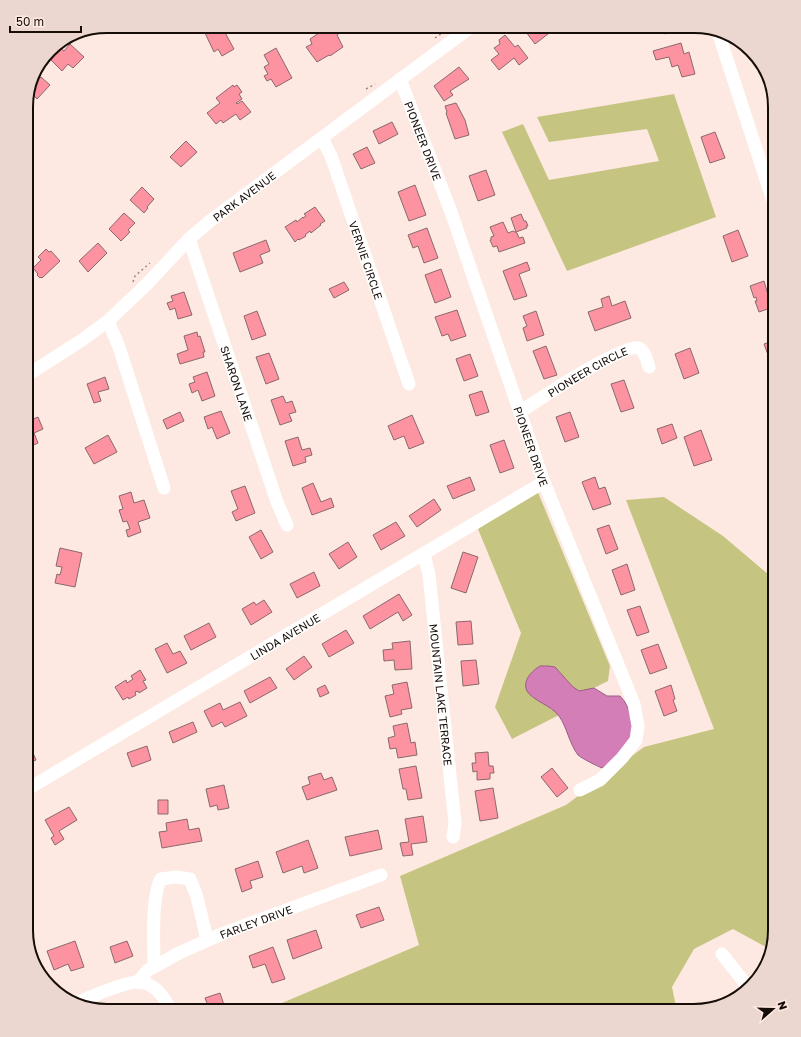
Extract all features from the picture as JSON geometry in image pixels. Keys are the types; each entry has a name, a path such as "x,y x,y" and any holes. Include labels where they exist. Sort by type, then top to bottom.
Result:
{"street":[{"name":"PARK AVENUE","path":"33,372 82,340 108,321 147,284 189,239 210,221 462,33"},
{"path":"720,38 768,186"},
{"name":"PIONEER DRIVE","path":"400,79 448,205 544,482 634,704 638,720 638,734 630,750 600,780 580,790"},
{"name":"VERNIE CIRCLE","path":"322,138 331,156 409,384"},
{"name":"SHARON LANE","path":"189,239 277,502 287,525"},
{"path":"108,321 119,347 164,488"},
{"name":"PIONEER CIRCLE","path":"520,412 602,361 635,347 639,348 644,353 649,367"},
{"name":"LINDA AVENUE","path":"33,786 544,482"},
{"name":"MOUNTAIN LAKE TERRACE","path":"424,554 430,583 455,823 453,837"},
{"name":"FARLEY DRIVE","path":"138,982 148,970 207,940 381,875"},
{"path":"154,967 155,905 157,886 161,879 176,876 190,879 197,897 207,940"},
{"path":"722,954 745,984"},
{"path":"83,1000 123,985 138,982 157,991 168,1004"}],"shaded area":[{"path":"674,94 716,217 567,271 502,132 523,124 549,180 659,161 647,129 549,142 537,117"},
{"path":"537,490 610,666 608,681 594,688 579,691 572,686 555,667 532,696 559,715 512,739 495,707 521,633 478,529"},
{"path":"664,497 723,536 768,574 768,935 766,947 733,929 694,949 672,987 676,1004 280,1004 419,945 400,876 566,805 644,747 714,729 626,500"},
{"path":"540,666 555,667 572,686 579,691 594,688 607,696 620,696 624,701 629,711 633,739 602,768 578,755 572,745 564,725 556,712 533,698 527,691 526,683 529,676"}],"building":[{"path":"205,33 225,33 234,49 222,56 218,49 214,52"},
{"path":"319,33 340,33 337,35 343,47 330,56 329,55 317,62 306,47 312,44 310,39"},
{"path":"527,33 547,33 548,34 535,44"},
{"path":"505,35 515,47 518,45 528,58 519,65 514,58 499,70 491,60 499,54 494,48 500,44 499,40"},
{"path":"681,43 684,54 689,52 695,74 682,77 678,65 672,67 669,57 656,60 653,51"},
{"path":"70,44 84,57 73,68 68,64 62,71 50,59 61,49 64,51"},
{"path":"276,48 292,78 276,87 271,79 267,81 264,76 268,74 264,67 269,64 264,55"},
{"path":"459,67 469,79 450,91 453,95 444,101 434,86"},
{"path":"41,77 50,85 37,99 34,96 38,80"},
{"path":"233,85 234,87 237,85 242,92 239,94 242,99 236,103 237,104 242,101 251,112 240,120 236,114 223,123 221,120 216,124 207,113 220,103 216,98"},
{"path":"456,103 465,120 469,135 455,139 445,106"},
{"path":"392,122 398,134 379,144 373,131"},
{"path":"715,132 725,158 710,163 701,137"},
{"path":"186,141 197,152 181,167 170,157"},
{"path":"367,147 375,163 361,169 353,154"},
{"path":"486,170 495,195 478,201 469,176"},
{"path":"415,185 426,215 409,221 398,192"},
{"path":"142,187 154,199 144,213 130,200"},
{"path":"315,207 325,221 311,233 310,231 305,235 306,236 295,242 285,227 306,216 304,214"},
{"path":"124,213 135,223 128,230 130,232 121,241 109,229"},
{"path":"521,214 528,226 526,226 527,228 516,232 511,218"},
{"path":"503,222 508,233 513,231 517,233 519,238 523,237 525,243 499,252 497,246 493,247 490,240 491,237 494,236 490,227"},
{"path":"427,228 438,258 424,263 418,246 413,248 408,235"},
{"path":"738,230 748,256 732,262 723,236"},
{"path":"266,240 270,251 260,255 263,263 240,272 233,253"},
{"path":"98,243 107,253 88,272 79,261"},
{"path":"46,249 49,252 51,251 60,261 42,278 40,278 33,268 41,260 38,257"},
{"path":"527,262 530,270 519,274 527,296 514,300 503,271"},
{"path":"441,269 451,297 435,303 425,275"},
{"path":"764,281 768,295 768,309 759,312 755,301 757,301 756,297 754,298 750,286"},
{"path":"344,282 349,290 334,298 329,289"},
{"path":"184,292 192,315 178,319 175,308 170,310 167,303 173,301 171,296"},
{"path":"609,296 612,306 625,301 631,318 595,331 588,312 603,307 601,299"},
{"path":"457,310 466,336 451,341 448,334 442,336 435,317"},
{"path":"257,311 266,335 252,340 244,316"},
{"path":"536,311 544,335 527,341 523,328 527,326 523,316"},
{"path":"197,332 198,337 200,336 205,352 203,352 204,357 180,364 177,354 188,350 184,336"},
{"path":"768,343 768,355 764,344"},
{"path":"546,346 557,375 544,379 533,351"},
{"path":"690,348 699,373 684,379 675,354"},
{"path":"269,353 279,379 266,384 256,357"},
{"path":"470,354 478,376 464,381 456,359"},
{"path":"207,372 215,396 202,401 198,390 192,393 189,384 195,382 193,377"},
{"path":"105,377 109,389 98,392 101,401 94,403 87,384"},
{"path":"624,380 634,408 621,412 611,384"},
{"path":"482,391 489,412 476,416 469,395"},
{"path":"283,396 286,403 292,401 296,412 289,414 292,421 280,425 271,400"},
{"path":"221,411 230,433 217,439 212,427 208,429 204,417"},
{"path":"180,412 184,421 167,429 163,420"},
{"path":"570,412 579,437 565,442 556,417"},
{"path":"412,415 424,443 409,449 404,436 394,440 388,426"},
{"path":"38,417 43,429 34,433 38,443 33,445 33,419"},
{"path":"672,424 677,438 662,444 657,429"},
{"path":"701,430 712,460 694,466 684,437"},
{"path":"108,435 117,452 94,464 85,448"},
{"path":"298,437 302,450 310,448 312,455 305,457 306,462 293,466 285,441"},
{"path":"504,440 514,468 500,473 490,445"},
{"path":"470,477 475,490 453,499 447,486"},
{"path":"595,477 599,489 605,487 611,504 593,510 582,482"},
{"path":"313,483 321,502 331,498 334,507 312,515 302,488"},
{"path":"245,486 255,513 236,521 232,512 238,509 231,491"},
{"path":"131,492 134,503 144,500 150,518 138,522 141,532 128,537 126,530 130,529 127,521 123,522 119,510 123,509 119,496"},
{"path":"434,499 441,510 417,527 409,516"},
{"path":"396,522 405,536 381,550 373,535"},
{"path":"609,525 618,549 606,554 597,529"},
{"path":"261,530 273,552 261,559 249,537"},
{"path":"348,542 357,557 339,569 329,554"},
{"path":"60,548 82,553 75,587 55,583 57,574 60,575 62,567 56,566"},
{"path":"463,552 478,557 466,593 451,588"},
{"path":"627,564 635,590 621,595 612,570"},
{"path":"314,572 320,586 297,598 290,584"},
{"path":"399,594 412,615 403,621 398,612 370,629 363,616"},
{"path":"264,600 272,612 251,625 242,609 254,602 256,605"},
{"path":"640,606 649,632 637,636 627,610"},
{"path":"471,621 473,644 458,645 456,622"},
{"path":"209,623 216,637 191,650 184,636"},
{"path":"346,630 354,643 329,657 322,644"},
{"path":"410,641 412,669 395,670 394,660 384,661 383,650 393,649 392,643"},
{"path":"167,643 173,654 180,651 187,663 167,673 155,649"},
{"path":"658,644 667,668 650,674 641,650"},
{"path":"304,656 312,667 294,680 286,669"},
{"path":"476,660 479,684 463,686 461,661"},
{"path":"140,670 146,680 143,681 147,688 139,693 138,691 135,692 136,695 129,699 128,697 123,700 115,687 126,680 127,683 133,679 131,676"},
{"path":"270,677 277,688 250,703 244,691"},
{"path":"407,682 412,708 401,710 402,714 390,717 385,696 394,694 392,685"},
{"path":"325,685 329,693 320,697 317,689"},
{"path":"671,685 675,699 673,700 677,711 664,716 655,691"},
{"path":"240,702 247,716 225,727 222,722 212,727 204,711 220,703 223,710"},
{"path":"193,722 197,732 173,743 169,732"},
{"path":"407,723 411,743 415,742 417,755 398,758 396,748 390,749 388,738 395,736 393,726"},
{"path":"147,746 151,760 132,767 127,753"},
{"path":"488,752 489,766 493,766 494,773 490,773 490,779 477,780 477,771 473,772 472,763 476,763 475,753"},
{"path":"33,753 36,760 33,761"},
{"path":"416,766 422,798 408,800 406,789 403,789 399,769"},
{"path":"552,768 568,788 557,797 541,777"},
{"path":"321,773 324,780 332,777 337,790 307,800 302,787 310,784 308,777"},
{"path":"224,785 229,808 218,810 217,805 210,807 206,789"},
{"path":"493,788 498,818 480,821 475,791"},
{"path":"158,800 168,800 168,814 158,814"},
{"path":"69,807 77,820 59,831 64,839 55,845 51,838 54,836 45,820"},
{"path":"423,816 427,842 411,844 413,855 403,856 400,843 409,842 405,819"},
{"path":"187,819 189,830 199,828 202,841 162,848 159,832 167,831 166,823"},
{"path":"378,830 382,849 350,856 345,837"},
{"path":"308,840 318,868 304,873 302,866 283,873 276,852"},
{"path":"258,861 263,877 250,881 252,888 242,892 235,869"},
{"path":"379,907 384,920 361,928 356,915"},
{"path":"316,930 322,948 293,959 287,940"},
{"path":"75,941 84,967 71,971 68,964 54,970 47,951"},
{"path":"127,941 133,956 115,963 110,947"},
{"path":"273,947 285,979 272,983 265,964 253,968 249,956"},
{"path":"220,993 224,1004 207,1004 205,998"}]}
